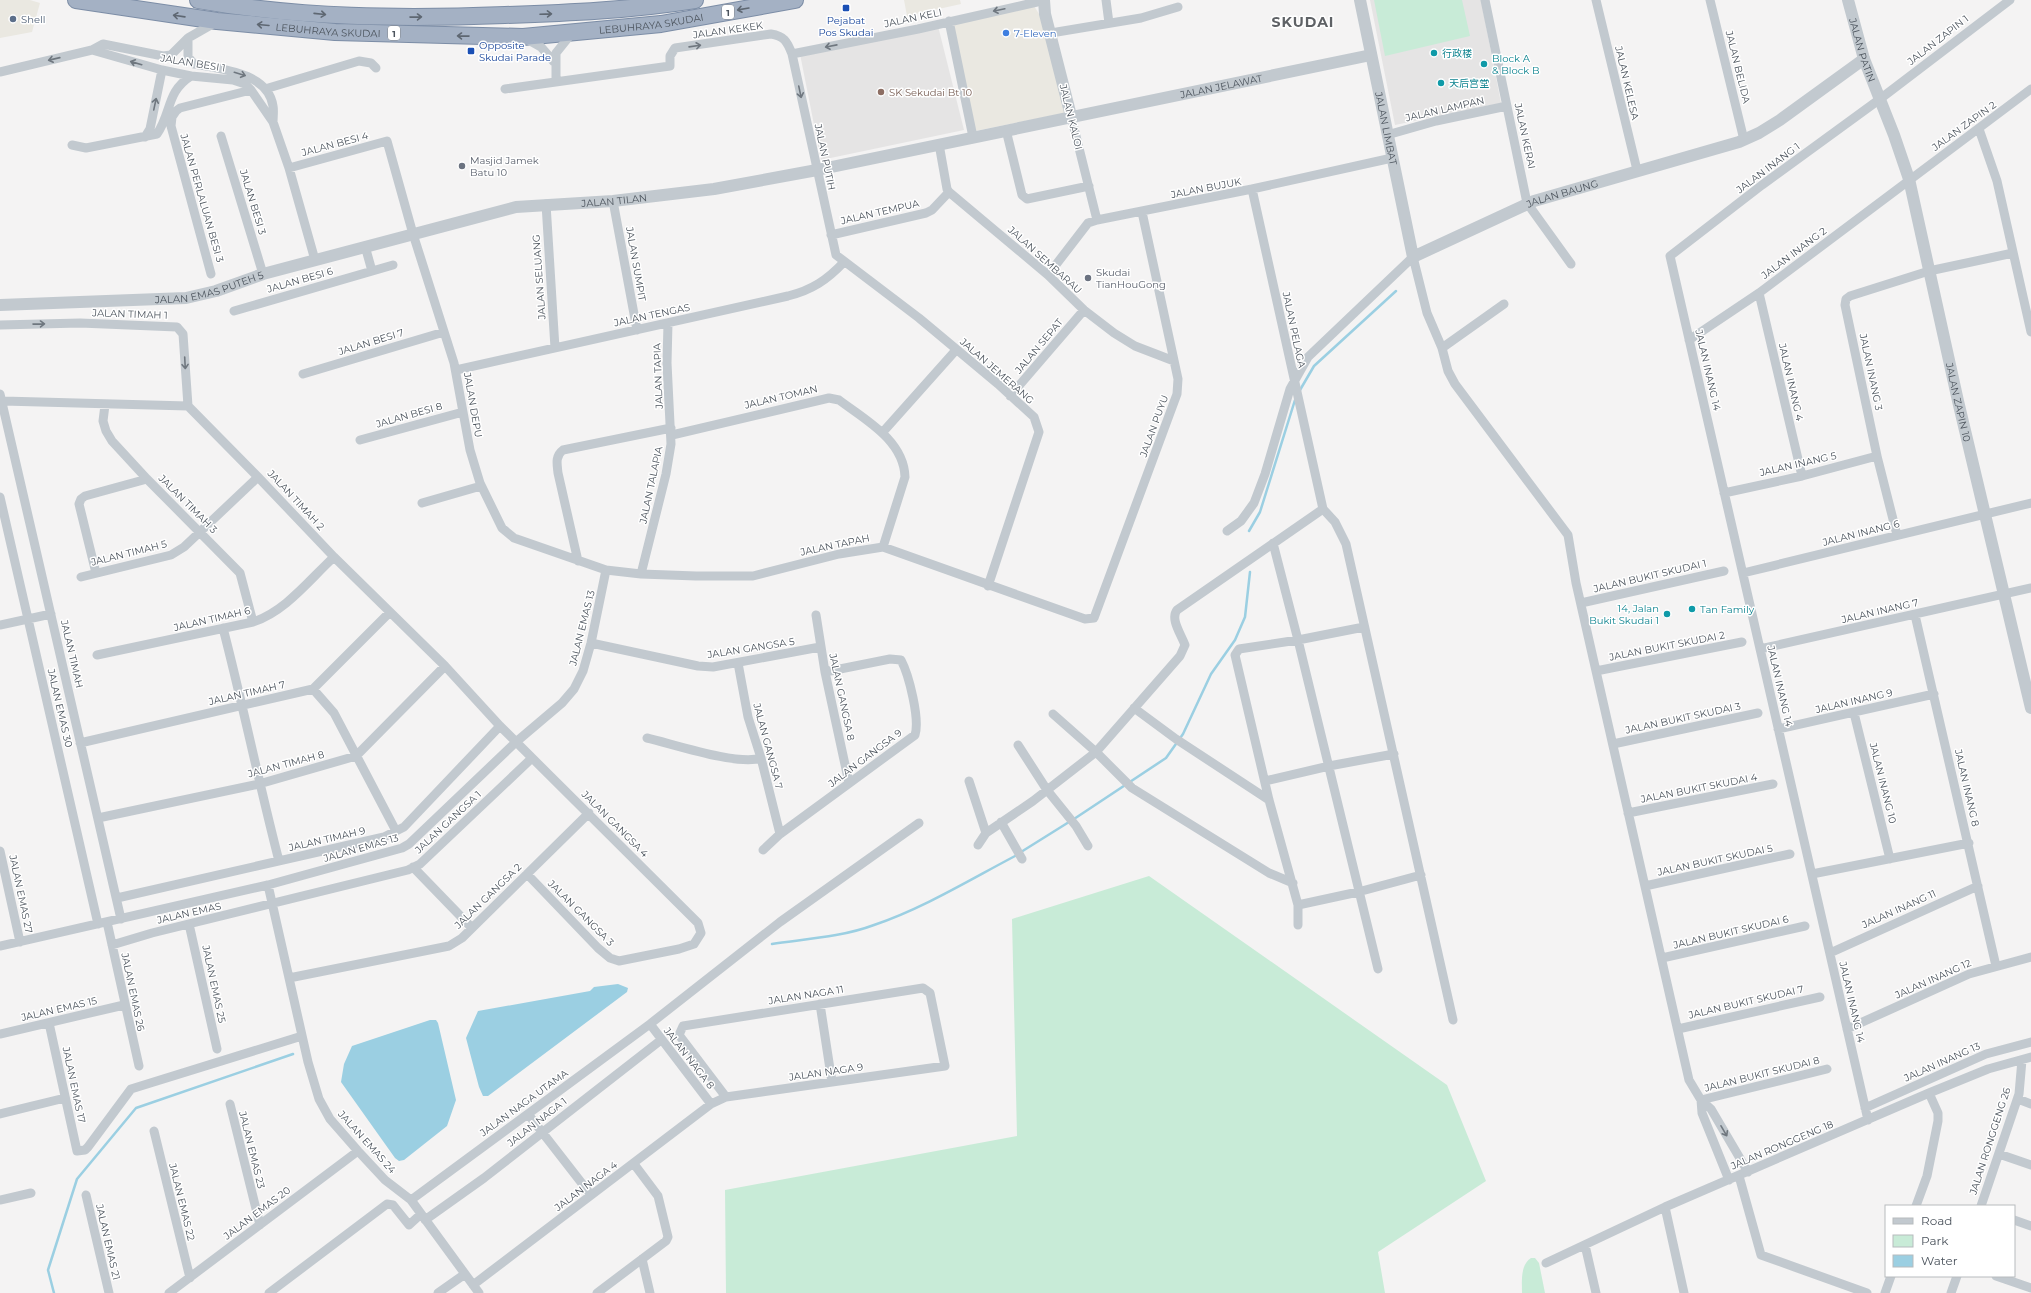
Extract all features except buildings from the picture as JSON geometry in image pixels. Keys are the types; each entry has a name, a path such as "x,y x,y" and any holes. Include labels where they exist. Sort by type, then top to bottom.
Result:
{"highway":[{"name":"LEBUHRAYA SKUDAI","path":"76,0 217,21 335,32 523,37 661,24 795,0"},
{"name":"LEBUHRAYA SKUDAI","path":"198,0 222,4 337,16 377,18 464,17 587,12 695,0"}],"street":[{"path":"1106,0 1109,23"},
{"name":"JALAN LIMBAT","path":"1360,0 1413,257"},
{"name":"JALAN KERAI","path":"1486,0 1528,203 1571,264"},
{"name":"JALAN KELESA","path":"1596,0 1637,170"},
{"name":"JALAN BELIDA","path":"1710,0 1744,140"},
{"name":"JALAN PATIN","path":"1848,0 1864,59 1880,99"},
{"name":"JALAN ZAPIN 1","path":"1880,99 2010,0"},
{"name":"JALAN KALOI","path":"1039,1 1051,33 1097,220"},
{"name":"JALAN KELI","path":"792,54 1039,1"},
{"path":"1051,33 1141,18 1178,7"},
{"name":"JALAN BESI 1","path":"0,72 92,50 103,44 112,44 163,56 171,54 188,38 217,21"},
{"path":"949,21 972,137"},
{"path":"505,89 556,82 554,62 556,53 572,33"},
{"name":"JALAN KEKEK","path":"556,82 670,66 670,56 675,48 770,34 780,36 787,41 792,54"},
{"path":"523,37 541,47 554,62"},
{"name":"JALAN BESI 1","path":"188,38 188,57 194,64 243,74 265,89 274,106 273,122"},
{"name":"JALAN BESI 1","path":"92,50 162,70 190,76 232,80 245,84 251,90 273,122 289,168 315,260"},
{"name":"JALAN PUTIH","path":"792,54 831,235 836,255 844,262"},
{"name":"JALAN JELAWAT","path":"939,144 1371,55"},
{"name":"JALAN BAUNG","path":"1294,379 1308,357 1323,341 1413,257 1528,203 1744,140 1780,120 1864,59"},
{"path":"265,89 359,61 371,63 376,68"},
{"path":"145,137 150,129 162,70"},
{"path":"72,145 86,148 157,134 161,128 176,88 190,76"},
{"name":"JALAN PERLALUAN BESI 3","path":"211,274 170,126 172,117 180,108 251,90"},
{"name":"JALAN ZAPIN 2","path":"1908,179 2030,93"},
{"name":"JALAN ZAPIN 10","path":"1880,99 1894,134 1908,179 2004,595 2028,683 2031,708"},
{"name":"JALAN INANG 1","path":"1670,256 1762,185 1880,99"},
{"name":"JALAN LAMPAN","path":"1387,134 1436,121 1507,106"},
{"path":"1979,128 1997,181 2031,332"},
{"path":"1006,130 1022,195 1027,199 1089,186"},
{"name":"JALAN BESI 3","path":"221,136 263,274"},
{"name":"JALAN BESI 4","path":"289,168 387,141"},
{"name":"JALAN DEPU","path":"387,141 456,370 470,450 481,486 499,523 507,533 514,538 578,561 606,570 641,574"},
{"path":"939,144 947,189 950,192"},
{"name":"JALAN TILAN","path":"414,234 516,207 613,201 714,189 817,170 939,144"},
{"name":"JALAN BUJUK","path":"1048,275 1088,223 1392,158"},
{"name":"JALAN INANG 2","path":"1690,340 1758,293 1908,179"},
{"name":"JALAN PELAGA","path":"1227,531 1241,521 1254,503 1267,468 1294,379 1252,189"},
{"name":"JALAN TEMPUA","path":"831,235 926,213 936,207 950,192"},
{"name":"JALAN SEMBARAU","path":"950,192 1048,275 1084,310 1114,333 1136,346 1174,361"},
{"name":"JALAN SUMPIT","path":"613,201 637,330"},
{"name":"JALAN SELUANG","path":"546,204 555,348"},
{"name":"JALAN PUYU","path":"1094,618 1177,394 1178,379 1142,212"},
{"name":"JALAN EMAS PUTEH 5","path":"0,305 52,301 167,300 186,298 216,291 263,274 364,246 414,234"},
{"path":"364,246 372,271"},
{"path":"1929,271 2013,253"},
{"name":"JALAN INANG 14","path":"1670,256 1868,1120"},
{"path":"1413,257 1427,313 1442,348 1448,371 1455,384 1568,535 1596,671 1689,1080 1701,1100 1712,1109 1748,1172"},
{"name":"JALAN TENGAS","path":"456,370 806,291 833,273 844,262"},
{"name":"JALAN JEMERANG","path":"844,262 876,284 919,318 1034,417 1039,432 988,586"},
{"name":"JALAN BESI 6","path":"234,311 393,265"},
{"name":"JALAN INANG 3","path":"1897,535 1877,456 1845,305 1846,299 1850,296 1929,271"},
{"name":"JALAN INANG 4","path":"1758,293 1802,476"},
{"path":"1442,348 1504,304"},
{"name":"JALAN SEPAT","path":"1010,396 1084,310"},
{"name":"JALAN TIMAH 1","path":"0,325 80,323 177,327 183,334 188,406"},
{"name":"JALAN TAPIA","path":"668,323 667,363 672,431"},
{"name":"JALAN BESI 7","path":"303,374 444,332"},
{"path":"882,433 956,350"},
{"path":"1294,379 1322,509 1329,514 1342,534 1394,754 1453,1020"},
{"path":"1,398 105,405 188,406"},
{"name":"JALAN TIMAH","path":"1,398 121,919"},
{"name":"JALAN TOMAN","path":"672,431 829,398 838,400 882,433 893,444 904,466 905,477 883,547"},
{"name":"JALAN TIMAH 3","path":"105,405 103,421 106,431 112,441 147,479 240,573 253,622"},
{"name":"JALAN TIMAH 2","path":"188,406 334,557 445,666 516,742"},
{"name":"JALAN BESI 8","path":"360,440 463,412"},
{"name":"JALAN TALAPIA","path":"578,561 557,460 560,452 573,448 672,431 666,474 641,574"},
{"name":"JALAN INANG 5","path":"1724,492 1802,476 1877,456"},
{"name":"JALAN TIMAH 5","path":"81,577 171,555 184,547 258,477"},
{"path":"96,573 79,504 85,496 147,479"},
{"path":"422,502 481,486"},
{"name":"JALAN EMAS 30","path":"0,497 28,620 102,923"},
{"name":"JALAN INANG 6","path":"1743,573 2031,503"},
{"path":"978,845 986,833 1047,790 1096,752 1180,656 1184,645 1174,619 1174,614 1177,610 1322,509"},
{"path":"1273,544 1298,640 1358,892 1378,969"},
{"name":"JALAN TAPAH","path":"641,574 753,576 839,554 883,547 1085,620 1094,618"},
{"name":"JALAN TIMAH 6","path":"97,655 253,622 266,617 278,610 334,557"},
{"name":"JALAN EMAS 13","path":"0,946 268,885 402,848 409,844 516,742 562,702 574,689 583,671 591,643 606,570"},
{"name":"JALAN BUKIT SKUDAI 1","path":"1581,603 1724,571"},
{"name":"JALAN INANG 7","path":"1760,650 2031,588"},
{"path":"390,612 313,689 334,713 396,831"},
{"path":"0,625 51,614"},
{"name":"JALAN GANGSA 8","path":"816,615 820,647 849,783"},
{"name":"JALAN INANG 8","path":"1915,615 1996,966"},
{"path":"1298,925 1298,905 1293,883 1269,800 1235,655 1239,649 1298,640 1364,626"},
{"path":"223,628 243,705 259,784 279,861"},
{"name":"JALAN BUKIT SKUDAI 2","path":"1596,671 1742,642"},
{"name":"JALAN GANGSA 5","path":"591,643 698,666 713,667 820,647"},
{"name":"JALAN GANGSA 9","path":"763,850 780,834 915,735 917,723 912,697 901,660 890,659 825,672"},
{"name":"JALAN GANGSA 7","path":"738,663 748,717 761,758 780,834"},
{"name":"JALAN TIMAH 8","path":"98,818 259,784 356,756 445,666"},
{"name":"JALAN TIMAH 7","path":"80,743 313,689"},
{"name":"JALAN INANG 9","path":"1778,729 1934,694"},
{"path":"1134,708 1269,800"},
{"name":"JALAN BUKIT SKUDAI 3","path":"1613,744 1758,713"},
{"name":"JALAN INANG 10","path":"1854,713 1890,859"},
{"path":"1053,714 1096,752 1132,788 1269,873 1293,883"},
{"name":"JALAN TIMAH 9","path":"117,898 384,837 404,826 500,726"},
{"path":"647,738 738,760 754,760 761,758"},
{"name":"JALAN GANGSA 4","path":"516,742 698,923"},
{"path":"1018,745 1047,790 1076,826 1088,846"},
{"path":"1265,781 1329,766 1394,754"},
{"name":"JALAN GANGSA 1","path":"272,903 420,864 532,758"},
{"path":"969,782 986,833"},
{"name":"JALAN BUKIT SKUDAI 4","path":"1628,813 1773,784"},
{"name":"JALAN GANGSA 2","path":"289,978 449,946 462,938 589,813"},
{"path":"1001,822 1020,855"},
{"name":"JALAN NAGA UTAMA","path":"411,1200 650,1024 780,922 919,823"},
{"path":"1812,874 1968,843"},
{"name":"JALAN EMAS 27","path":"0,851 20,942"},
{"name":"JALAN BUKIT SKUDAI 5","path":"1645,886 1790,854"},
{"path":"413,867 472,928"},
{"name":"JALAN GANGSA 3","path":"527,874 598,948 610,958 619,961 679,949 694,944 700,933 698,923"},
{"path":"1298,905 1358,892 1421,875"},
{"name":"JALAN EMAS 24","path":"268,885 302,1036 313,1082 319,1099 330,1119 358,1151 385,1180 411,1200 479,1293"},
{"name":"JALAN INANG 11","path":"1830,953 1978,886"},
{"name":"JALAN EMAS","path":"112,944 272,903"},
{"name":"JALAN EMAS 26","path":"102,923 112,944 124,1005 139,1066"},
{"name":"JALAN EMAS 25","path":"189,924 217,1049"},
{"name":"JALAN BUKIT SKUDAI 6","path":"1662,958 1806,926"},
{"name":"JALAN INANG 12","path":"1847,1030 1969,974 2031,957"},
{"name":"JALAN NAGA 11","path":"726,1097 679,1035 683,1026 923,988 927,989 930,993 945,1066"},
{"name":"JALAN BUKIT SKUDAI 7","path":"1678,1030 1820,997"},
{"path":"820,1004 832,1082"},
{"name":"JALAN EMAS 15","path":"0,1034 124,1005"},
{"name":"JALAN EMAS 17","path":"49,1023 78,1151 85,1150 88,1147 131,1089 302,1036"},
{"name":"JALAN NAGA 8","path":"650,1024 711,1104"},
{"name":"JALAN NAGA 1","path":"269,1293 387,1204 393,1205 408,1225 423,1217 543,1132 661,1040"},
{"name":"JALAN INANG 13","path":"1865,1108 1986,1054 2031,1042"},
{"name":"JALAN RONGGENG 18","path":"1546,1263 1665,1207 1929,1093 1988,1069 2026,1058"},
{"name":"JALAN RONGGENG 26","path":"1981,1205 2018,1099 2026,1058"},
{"name":"JALAN NAGA 9","path":"711,1104 726,1097 945,1066"},
{"name":"JALAN BUKIT SKUDAI 8","path":"1701,1100 1827,1069"},
{"path":"1916,1205 1927,1176 1938,1121 1938,1113 1929,1093"},
{"path":"0,1114 65,1098"},
{"path":"2018,1099 2031,1104"},
{"path":"1701,1100 1702,1113 1729,1180"},
{"name":"JALAN EMAS 23","path":"230,1104 260,1225"},
{"name":"JALAN NAGA 4","path":"473,1285 711,1104"},
{"path":"528,1114 591,1195"},
{"name":"JALAN EMAS 22","path":"154,1131 190,1278"},
{"name":"JALAN EMAS 20","path":"169,1293 358,1151"},
{"path":"1999,1154 2031,1165"},
{"path":"597,1293 666,1241 668,1237 658,1196 634,1164"},
{"path":"1739,1176 1761,1255 1867,1293"},
{"path":"0,1200 31,1193"},
{"name":"JALAN EMAS 21","path":"86,1195 109,1293"},
{"path":"1665,1207 1684,1293"},
{"path":"2015,1220 2031,1226"},
{"path":"1585,1245 1596,1293"},
{"path":"642,1259 650,1293"},
{"path":"438,1293 465,1274"},
{"path":"1885,1293 1891,1277"},
{"path":"1951,1293 1957,1277"},
{"path":"1999,1277 2031,1288"}],"shaded area":[{"path":"0,0 30,0 40,3 32,32 0,38"},
{"path":"904,0 960,0 961,4 907,16"},
{"path":"1370,0 1481,0 1501,103 1395,125"},
{"path":"1034,6 1041,17 1065,113 975,131 953,23"},
{"name":"SK Sekudai Bt 10","path":"938,26 964,130 821,160 800,54"}],"green space":[{"path":"1374,0 1462,0 1470,36 1385,56"},
{"path":"1149,876 1447,1085 1486,1181 1378,1252 1385,1293 726,1293 725,1190 1017,1136 1012,919"},
{"path":"1531,1258 1535,1258 1539,1263 1545,1293 1522,1293 1523,1269 1527,1261"}],"water":[{"path":"618,984 628,988 627,992 488,1096 483,1096 479,1087 466,1038 478,1011 590,991 594,987"},
{"path":"430,1020 436,1020 438,1023 456,1100 447,1126 404,1160 399,1161 395,1158 341,1082 344,1064 352,1046"}],"waterway":[{"path":"1300,390 1314,366 1396,291"},
{"path":"1249,531 1260,512 1295,400"},
{"path":"1074,819 1166,758 1183,734 1211,674 1235,640 1245,617 1250,572"},
{"path":"1021,852 1069,822"},
{"path":"772,944 837,935 874,925 929,902 1017,855"},
{"path":"54,1293 48,1270 77,1179 136,1108 293,1054"}],"place":[{"name":"Pejabat Pos Skudai","path":"846,8"},
{"name":"Shell","path":"13,19"},
{"name":"7-Eleven","path":"1006,33"},
{"name":"Opposite Skudai Parade","path":"471,51"},
{"name":"行政楼","path":"1434,53"},
{"name":"Block A & Block B","path":"1484,64"},
{"name":"天后宫堂","path":"1441,83"},
{"name":"SK Sekudai Bt 10","path":"881,92"},
{"name":"Masjid Jamek Batu 10","path":"462,166"},
{"name":"Skudai TianHouGong","path":"1088,278"},
{"name":"Tan Family","path":"1692,609"},
{"name":"14, Jalan Bukit Skudai 1","path":"1667,614"}],"district":[{"name":"SKUDAI","path":"1303,22"}]}
